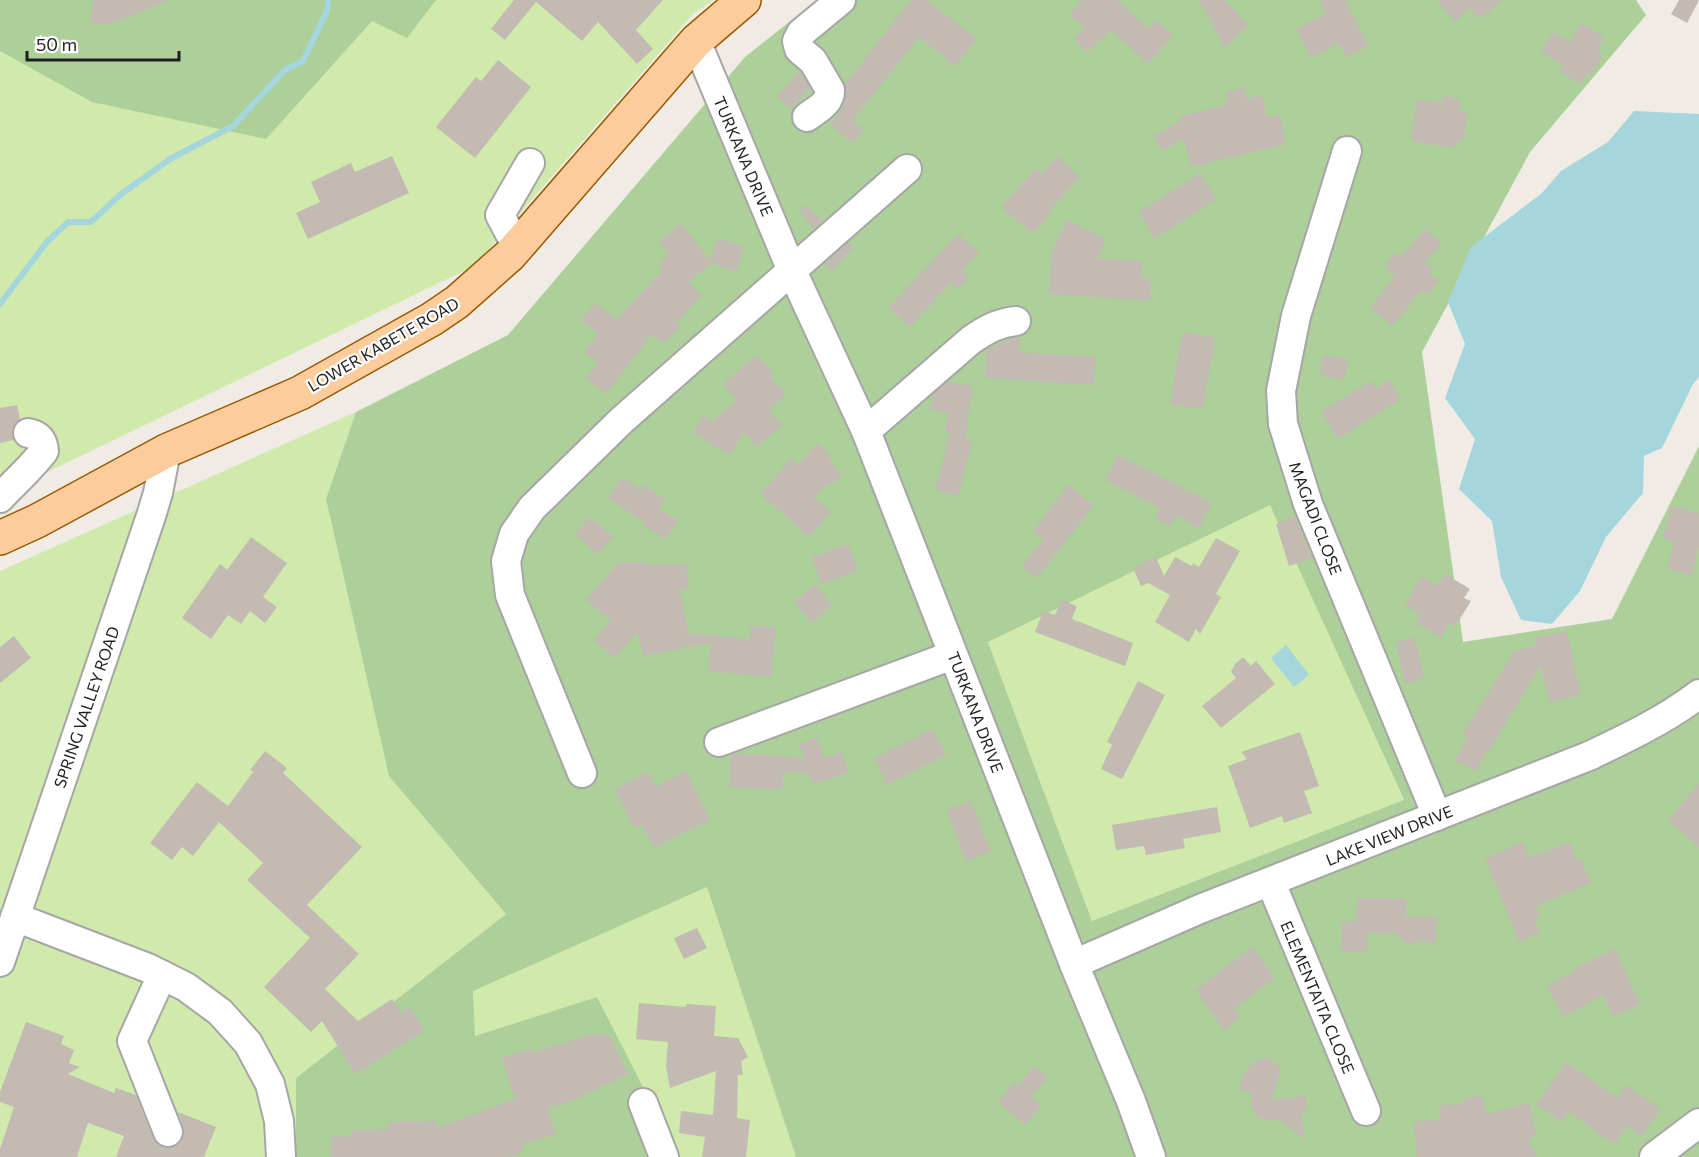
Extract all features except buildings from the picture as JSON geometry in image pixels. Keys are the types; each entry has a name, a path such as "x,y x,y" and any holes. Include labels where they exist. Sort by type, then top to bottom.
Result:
{"main road":[{"name":"LOWER KABETE ROAD","path":"0,538 37,521 166,451 300,393 432,319 457,302 484,280 517,247 696,41 744,0"}],"street":[{"path":"807,117 828,100 830,90 813,61 799,49 797,41 801,33 841,0"},
{"name":"TURKANA DRIVE","path":"696,41 792,271 866,431 1074,964 1131,1101 1151,1157"},
{"name":"MAGADI CLOSE","path":"1347,151 1296,316 1281,391 1283,424 1308,504 1437,816"},
{"path":"517,247 500,215 530,163"},
{"path":"582,772 510,595 506,561 514,534 532,508 621,420 908,169"},
{"path":"866,431 971,340 988,328 1001,323 1017,321"},
{"path":"0,498 44,451 43,442 36,435 28,433"},
{"name":"SPRING VALLEY ROAD","path":"0,962 151,516 166,451"},
{"path":"719,742 953,655"},
{"name":"LAKE VIEW DRIVE","path":"1074,964 1200,909 1589,756 1642,730 1682,707 1699,694"},
{"name":"ELEMENTAITA CLOSE","path":"1271,883 1366,1111"},
{"path":"15,917 162,975 186,987 220,1012 248,1043 270,1084 279,1121 282,1157"},
{"path":"162,975 132,1041 168,1132"},
{"path":"643,1103 664,1157"},
{"path":"1654,1157 1699,1123"}],"green space":[{"path":"0,0 714,0 693,14 474,266 0,495"},
{"path":"0,0 436,0 407,38 372,21 266,139 92,102 0,51"},
{"path":"817,0 1636,0 1646,15 1530,152 1422,352 1463,642 1612,619 1699,446 1699,1157 796,1157 707,887 473,991 475,1036 597,997 679,1157 296,1157 296,1078 506,914 389,776 326,499 356,412 508,335 745,57","holes":["1270,505 1404,800 1092,921 988,642"]},
{"path":"356,412 326,499 389,775 506,914 296,1078 296,1157 0,1157 0,571"},
{"path":"1271,504 1404,801 1092,921 988,642"},
{"path":"707,887 796,1157 679,1157 597,997 475,1036 473,990"}],"water":[{"path":"1634,111 1699,114 1699,377 1693,384 1662,448 1644,456 1643,493 1606,537 1580,591 1552,624 1521,620 1501,577 1492,521 1459,489 1475,439 1445,398 1465,344 1448,302 1471,247 1542,193 1561,171 1608,142"},
{"path":"1286,645 1309,675 1294,687 1271,658"}],"waterway":[{"path":"0,304 46,243 68,222 91,222 120,195 170,159 233,126 285,70 303,61 327,11 328,0"}]}
